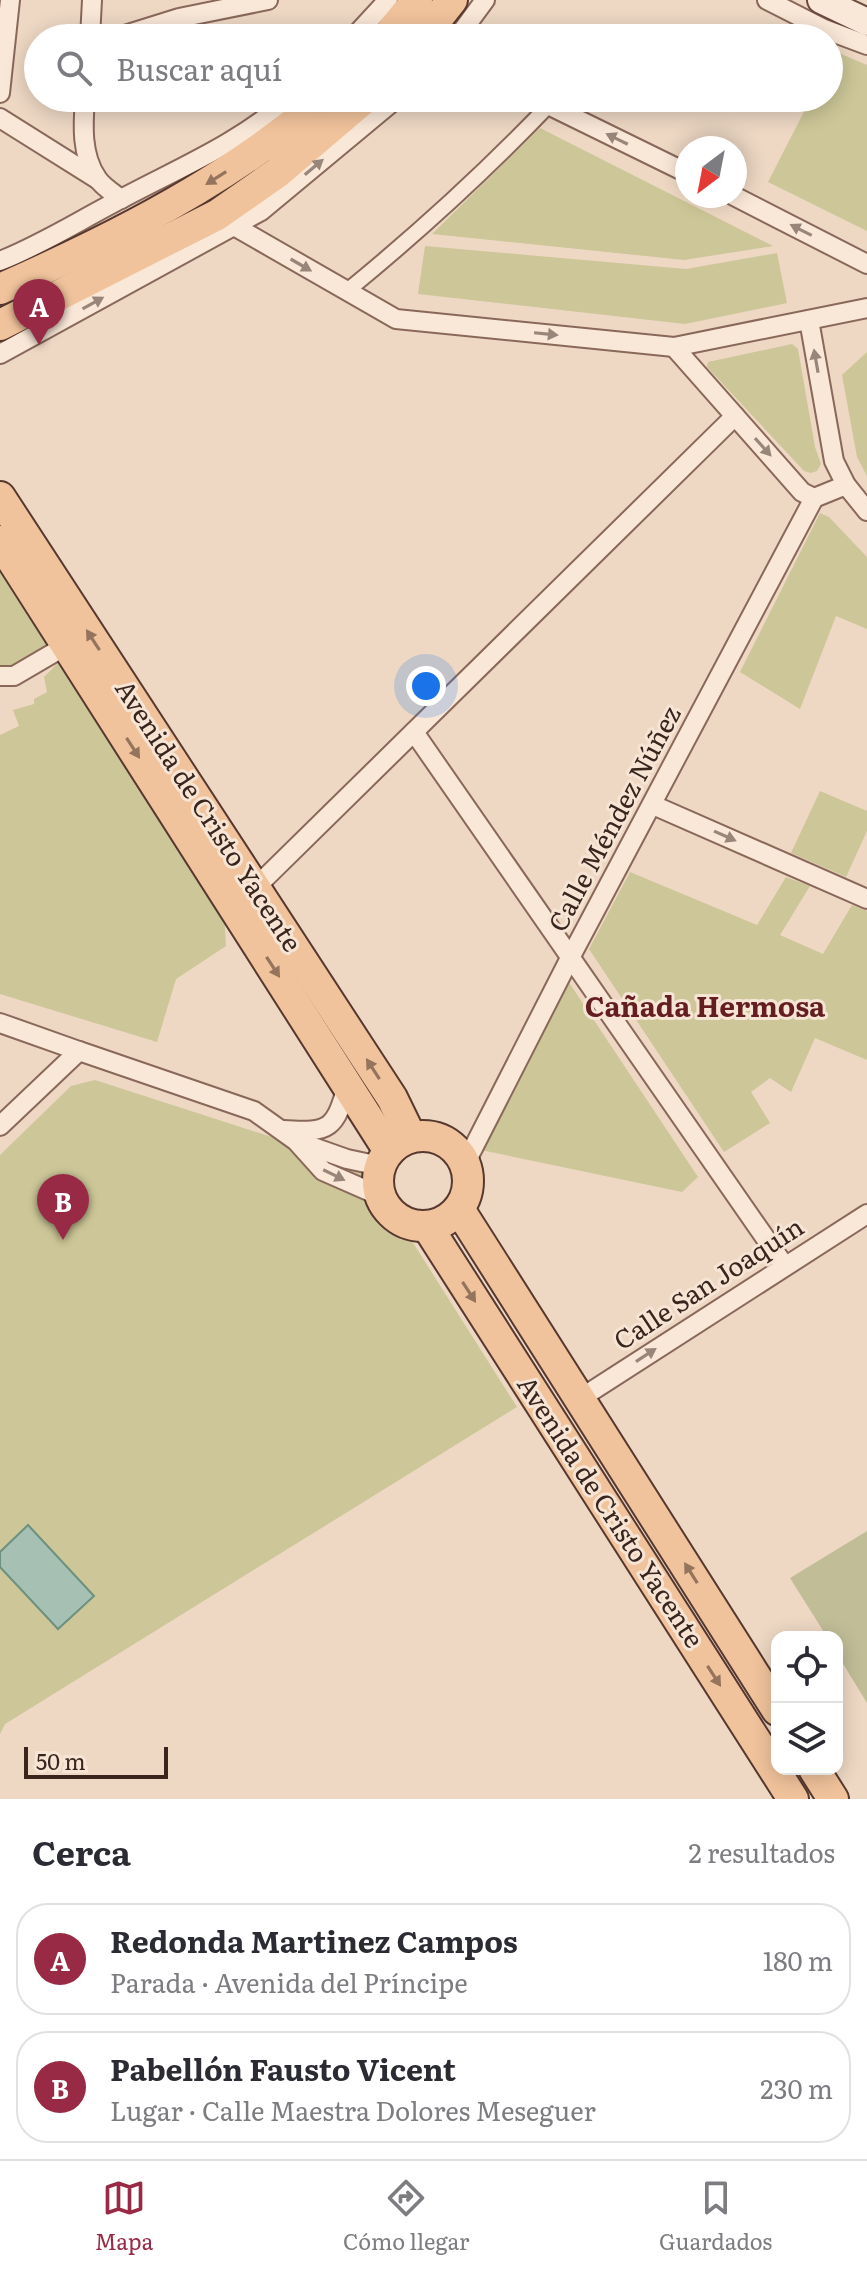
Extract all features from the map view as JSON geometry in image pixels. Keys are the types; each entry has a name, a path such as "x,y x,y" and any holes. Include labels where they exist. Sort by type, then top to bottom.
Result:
{"main road":[{"path":"397,24 417,0"},
{"path":"433,24 452,0"},
{"path":"821,0 867,22"},
{"path":"0,289 182,200 309,112"},
{"path":"0,325 217,215 277,173 349,112"},
{"name":"Avenida de Cristo Yacente","path":"0,497 392,1098 393,1151"},
{"name":"Avenida de Cristo Yacente","path":"0,541 393,1151"},
{"path":"433,1137 448,1143 465,1164 468,1184 459,1209 444,1221 427,1226 400,1220 388,1210 380,1196 378,1181 393,1151 433,1137"},
{"name":"Avenida de Cristo Yacente","path":"459,1209 773,1703"},
{"name":"Avenida de Cristo Yacente","path":"427,1226 793,1799"},
{"path":"818,1775 833,1799"}],"street":[{"path":"0,93 10,0"},
{"path":"91,24 92,0"},
{"path":"146,24 179,9 268,0"},
{"path":"366,24 387,0"},
{"path":"467,24 485,0"},
{"path":"767,0 814,24"},
{"path":"843,36 867,45"},
{"path":"84,112 82,127 86,151 97,179"},
{"path":"0,261 35,247 226,146 271,112"},
{"path":"0,354 261,211 380,112"},
{"path":"347,291 472,184 533,112"},
{"path":"562,112 675,167"},
{"path":"0,118 97,179 121,199"},
{"path":"747,203 867,264"},
{"path":"234,226 396,319 674,347 867,308"},
{"path":"809,320 834,461 846,485 867,511"},
{"path":"674,347 802,492 814,498 846,485"},
{"path":"255,888 735,416"},
{"name":"Calle Méndez Núñez","path":"465,1164 570,958 814,498"},
{"path":"0,676 14,676 67,645"},
{"path":"414,732 784,1265"},
{"path":"653,805 867,899"},
{"path":"0,1023 254,1111 290,1136 323,1171 380,1196"},
{"path":"0,1126 79,1051"},
{"path":"290,1136 315,1132 332,1124 341,1108 348,1083"},
{"path":"290,1136 347,1159 393,1151"},
{"name":"Calle San Joaquín","path":"581,1398 867,1214"}],"shaded area":[{"path":"843,55 867,65 867,231 768,182 804,112 843,112"},
{"path":"540,128 675,196 675,208 698,208 773,246 684,260 432,234"},
{"path":"425,246 686,269 777,253 787,303 685,324 418,294"},
{"path":"792,344 798,349 815,447 821,464 817,471 811,473 804,471 707,367 708,362"},
{"path":"867,352 867,476 857,457 842,375"},
{"path":"820,513 829,517 867,557 867,629 836,616 800,709 740,672"},
{"path":"0,553 58,641 0,672"},
{"path":"65,656 224,912 226,946 176,979 157,1042 0,994 0,735 19,726 13,710 34,704 34,699 47,692 44,677"},
{"path":"820,791 867,811 867,831 846,877 791,853"},
{"path":"630,872 757,925 786,877 810,886 780,935 823,954 852,905 867,911 867,1060 815,1038 791,1092 770,1078 751,1092 770,1123 724,1152 589,949"},
{"path":"568,981 698,1177 682,1192 476,1149"},
{"path":"95,1080 365,1167 517,1407 5,1724 0,1734 0,1155 71,1086"},
{"path":"28,1525 94,1596 58,1629 0,1567 0,1552"},
{"path":"867,1531 867,1703 843,1664 843,1631 823,1631 790,1578"}],"place":[{"name":"Redonda Martinez Campos","path":"39,345"},
{"name":"Pabellón Fausto Vicent","path":"63,1240"}],"district":[{"name":"Cañada Hermosa","path":"705,1007"}]}
